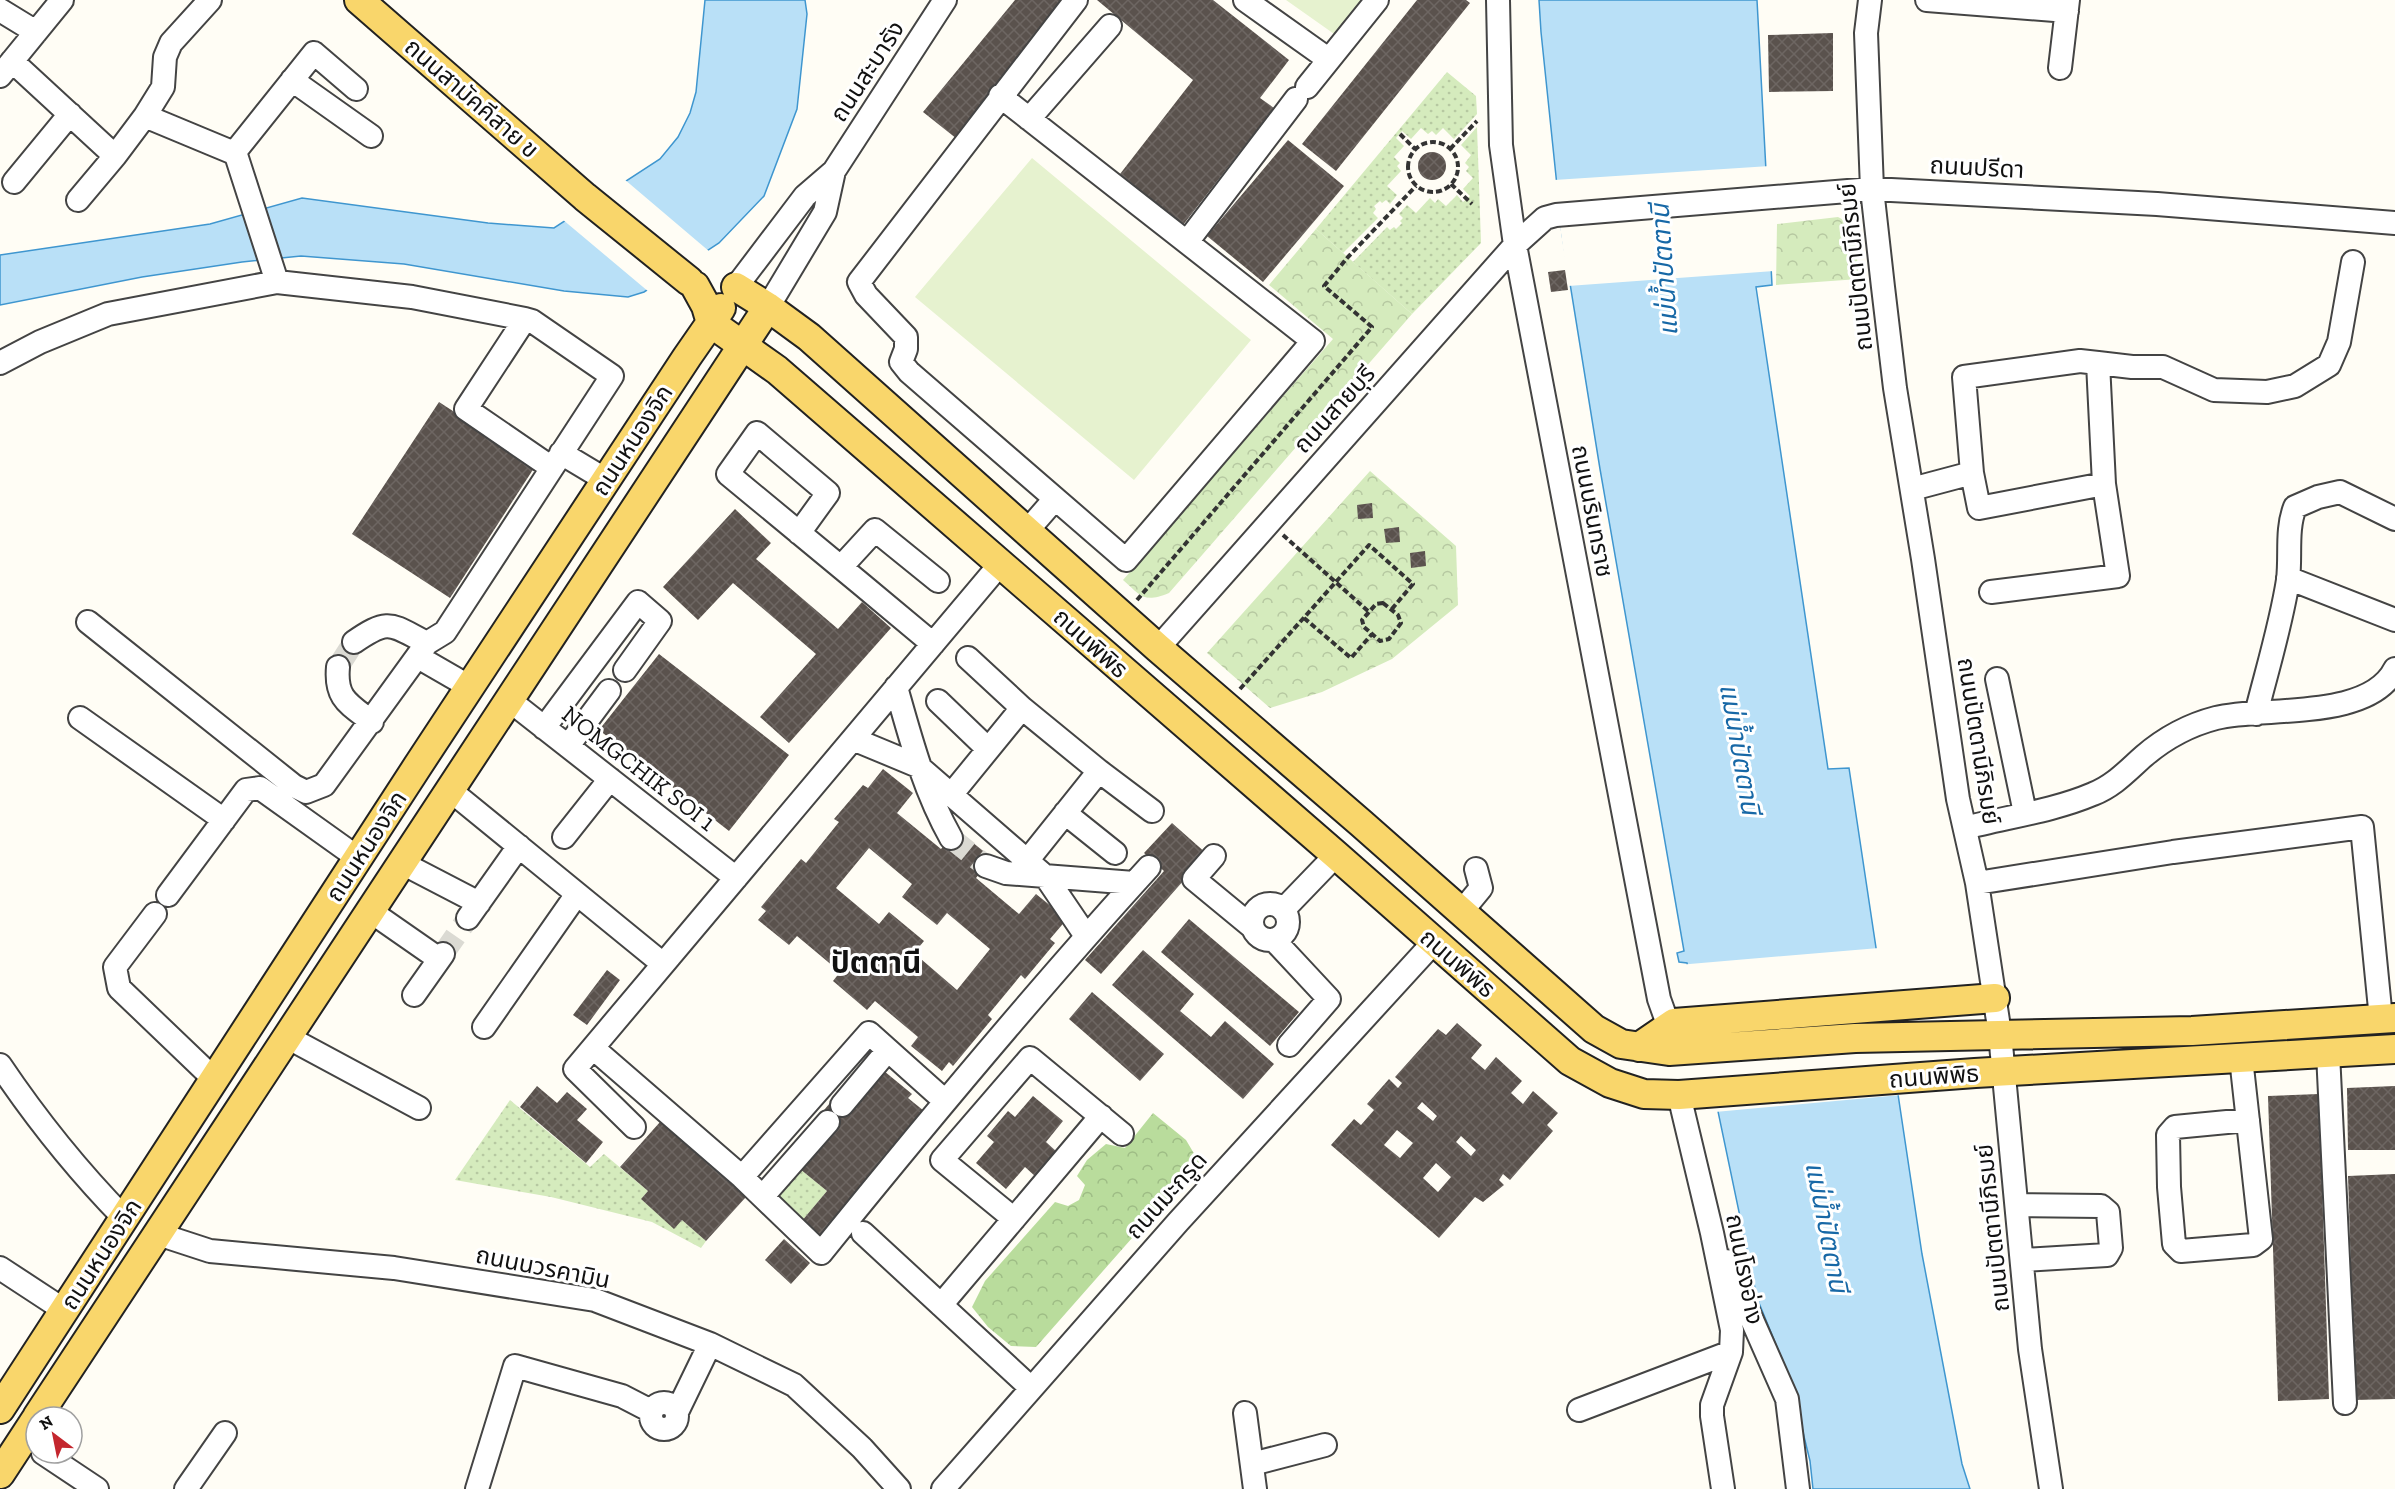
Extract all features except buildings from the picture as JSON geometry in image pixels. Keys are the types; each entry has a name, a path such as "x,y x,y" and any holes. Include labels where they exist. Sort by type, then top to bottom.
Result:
{"main road":[{"name":"ถนนสามัคคีสาย ข","path":"359,0 585,197 692,284"},
{"path":"692,284 716,289 736,287"},
{"path":"692,284 706,306 711,323"},
{"name":"ถนนพิพิธ","path":"736,287 809,337 1150,641 1462,911 1594,1029 1621,1044 1669,1051 1855,1038 2192,1031 2388,1018"},
{"name":"ถนนหนองจิก","path":"0,1409 417,767 736,287"},
{"name":"ถนนหนองจิก","path":"52,1405 95,1330 768,307"},
{"name":"ถนนพิพิธ","path":"711,323 777,370 1570,1061 1610,1083 1644,1094 1688,1095 1975,1073 2395,1049"},
{"path":"1001,563 1027,531"},
{"path":"1115,664 1150,641"},
{"path":"1233,766 1260,735"},
{"path":"417,767 451,791"},
{"path":"1336,855 1362,824"},
{"path":"358,858 396,872"},
{"path":"1434,942 1462,911"},
{"path":"1639,1047 1671,1025 1995,998"},
{"path":"214,1079 246,1099"},
{"path":"64,1310 95,1330"},
{"name":"ถนนหนองจิก","path":"0,1474 24,1447"}],"street":[{"path":"62,0 6,69 70,114 116,156"},
{"path":"78,200 116,156 145,116 163,87 165,57 171,43 210,0"},
{"name":"ถนนสะบารัง","path":"834,171 945,0"},
{"path":"1000,96 1313,341 1126,560 909,372 901,362 906,349 906,337 866,295 859,282 1000,96 1076,0"},
{"path":"1245,0 1328,59"},
{"path":"1187,243 1301,93 1377,0"},
{"name":"ถนนนรินทราช","path":"1498,0 1501,146 1515,245 1659,999 1671,1025"},
{"name":"ถนนปัตตานีภิรมย์","path":"1870,0 1866,33 1872,189 1895,388 1958,799 1977,883 1995,998 2018,1205 2030,1349 2051,1489"},
{"path":"1927,0 2068,6 2060,68"},
{"path":"0,10 36,32"},
{"path":"1029,119 1110,26"},
{"path":"234,153 314,53 356,89"},
{"path":"292,80 371,136"},
{"path":"14,182 70,114"},
{"path":"145,116 234,153 275,276"},
{"path":"736,287 805,196 834,171"},
{"path":"768,307 825,212 834,171"},
{"name":"ถนนปรีดา","path":"1556,215 1872,189 2157,204 2395,223"},
{"name":"ถนนสายบุรี","path":"1150,641 1269,523 1515,245 1545,219 1556,215"},
{"path":"2104,484 1979,508 1972,473 1964,377 2080,361 2132,367 2163,367 2214,390 2266,392 2295,386 2329,365 2339,342 2353,262"},
{"path":"0,363 40,342 108,314 275,276 412,297 532,321 612,376 445,632 423,650 324,786 306,792 294,786 88,622"},
{"path":"525,319 466,409 557,460 606,480"},
{"path":"1991,592 2118,576 2104,484 2098,363"},
{"path":"799,533 828,493 757,433 728,474 799,533 841,567 933,644"},
{"path":"1912,489 1972,473"},
{"path":"2256,714 2280,621 2288,578 2290,519 2295,507 2318,497 2340,492 2395,519"},
{"path":"1027,531 1054,500"},
{"path":"841,567 875,530 938,581"},
{"path":"634,1127 575,1069 1001,563"},
{"path":"2288,578 2395,620"},
{"path":"544,728 638,602 660,621 626,670"},
{"path":"354,642 375,628 392,625 470,687"},
{"path":"968,658 1022,708 1152,812"},
{"path":"338,668 336,684 342,699 372,722"},
{"path":"1965,828 2094,794 2124,776 2165,740 2189,726 2219,717 2330,706 2353,701 2379,687 2395,669"},
{"path":"1997,679 2025,813"},
{"path":"896,687 918,766 935,809 951,838"},
{"path":"568,746 609,691"},
{"name":"NOMGCHIK SOI 1","path":"509,700 736,878"},
{"path":"938,701 988,749"},
{"path":"951,795 1022,708"},
{"path":"80,718 224,820"},
{"path":"853,739 918,766 1046,877 1086,936"},
{"path":"1027,861 1099,771"},
{"path":"564,837 610,779"},
{"path":"168,895 246,790 260,788 358,858"},
{"path":"451,791 663,964"},
{"path":"1065,813 1115,853"},
{"path":"1977,883 2173,852 2362,827 2388,1018"},
{"path":"396,872 473,910 519,846"},
{"path":"1283,910 1336,855"},
{"path":"1215,856 1194,879 1251,926 1256,935 1264,940 1274,940 1282,936 1287,927 1288,918 1275,904 1265,904 1257,909 1252,917 1251,926"},
{"path":"593,1048 763,1196 821,1253 945,1101 1086,936 1142,875 1046,877 1006,873 986,866"},
{"path":"1462,911 1481,888 1476,869"},
{"path":"484,1027 577,894"},
{"path":"370,911 441,957 414,995"},
{"path":"155,914 115,967 119,988 214,1079"},
{"path":"1274,940 1329,999 1289,1045"},
{"name":"ถนนมะกรูด","path":"943,1489 1178,1222 1434,942"},
{"path":"742,1178 869,1033 945,1101"},
{"path":"287,1037 419,1108"},
{"path":"763,1196 888,1050"},
{"path":"2328,1053 2345,1403"},
{"path":"1014,1219 942,1160 1030,1058 1122,1134"},
{"path":"2241,1058 2248,1120 2261,1239 2253,1245 2181,1251 2174,1244 2169,1187 2168,1135 2170,1130 2175,1127 2248,1120"},
{"path":"0,1065 21,1096 84,1177 124,1218"},
{"name":"ถนนโรงอ่าง","path":"1688,1095 1712,1233 1732,1330 1731,1352 1713,1405 1712,1416 1724,1489"},
{"path":"941,1305 1101,1116"},
{"path":"2018,1205 2101,1206 2108,1212 2110,1248 2107,1255 2022,1260"},
{"path":"862,1233 1031,1388"},
{"path":"1712,1233 1737,1283 1787,1399 1798,1489"},
{"name":"ถนนนวรคามิน","path":"158,1234 210,1251 394,1268 595,1300 710,1344 794,1385 862,1448 899,1489"},
{"path":"3,1278 64,1310"},
{"path":"477,1489 514,1366 621,1396 651,1411 651,1420 656,1426 664,1429 672,1427 677,1420 677,1412 710,1344"},
{"path":"1579,1410 1731,1352"},
{"path":"1245,1413 1255,1489"},
{"path":"186,1489 225,1434"},
{"path":"1251,1464 1325,1445"},
{"path":"69,1465 97,1489"}],"path":[{"path":"1450,149 1477,121"},
{"path":"1400,134 1415,149"},
{"path":"1428,142 1437,142 1450,149 1458,164 1458,172 1451,184 1434,193 1416,186 1408,174 1410,158 1415,149 1428,142"},
{"path":"1451,184 1472,204"},
{"path":"1372,232 1416,186"},
{"path":"1269,523 1369,612"},
{"path":"1226,705 1369,545 1413,584 1391,609"},
{"path":"1383,603 1398,615 1401,623 1389,639 1380,641 1364,627 1362,620 1369,612 1376,604 1383,603"},
{"path":"1304,618 1351,658 1372,634"}],"green space":[{"path":"1286,0 1363,0 1337,36"},
{"path":"1447,72 1476,96 1477,114 1454,139 1443,128 1436,135 1432,131 1428,134 1421,128 1411,139 1402,131 1396,138 1404,146 1394,157 1400,163 1397,166 1401,171 1387,186 1397,195 1390,204 1386,200 1374,206 1376,209 1373,213 1378,218 1343,253 1316,229"},
{"path":"1477,127 1481,243 1412,314 1353,262 1387,227 1390,230 1394,227 1396,229 1402,223 1400,221 1403,218 1399,214 1407,205 1416,213 1430,198 1435,203 1438,199 1446,206 1457,195 1463,202 1470,196 1463,189 1473,178 1466,171 1469,167 1465,163 1471,155 1461,145"},
{"path":"1032,158 1251,340 1134,480 915,297"},
{"path":"1838,217 1850,228 1853,236 1859,279 1776,285 1777,224"},
{"path":"1316,229 1412,314 1169,593 1154,598 1144,597 1123,580 1333,339 1269,285"},
{"path":"1370,471 1456,546 1458,605 1392,659 1322,692 1270,708 1207,653"},
{"path":"510,1100 590,1167 604,1154 648,1191 641,1199 674,1228 682,1220 706,1241 701,1248 652,1222 551,1197 455,1180"},
{"path":"1153,1113 1186,1140 1199,1162 1036,1347 1011,1346 988,1327 972,1307 985,1281 1055,1202 1068,1206 1079,1200 1085,1185 1077,1176 1087,1160 1106,1144 1125,1148"},
{"path":"800,1169 827,1191 801,1222 775,1199"}],"water":[{"path":"705,0 805,0 807,14 797,109 764,196 719,243 644,292 628,297 564,291 404,264 301,256 142,277 0,305 0,255 210,224 302,198 488,223 554,228 660,159 678,137 690,113 696,92"},
{"name":"แม่น้ำปัตตานี","path":"1539,0 1757,0 1772,285 1756,287 1828,769 1849,768 1922,1254 1962,1464 1970,1489 1813,1489 1810,1461 1790,1379 1757,1298 1687,963 1679,962 1677,953 1684,951 1600,469 1562,234"}],"pier":[{"path":"1770,166 1774,271 1568,286 1554,180"},
{"path":"624,179 710,252 649,292 562,219"},
{"path":"1879,948 1901,1095 1715,1112 1685,966 1678,965"}],"tunnel":[{"path":"338,667 354,642"},
{"path":"951,838 986,866"},
{"path":"443,954 468,918"}],"district":[{"name":"ปัตตานี","path":"876,963"}]}
